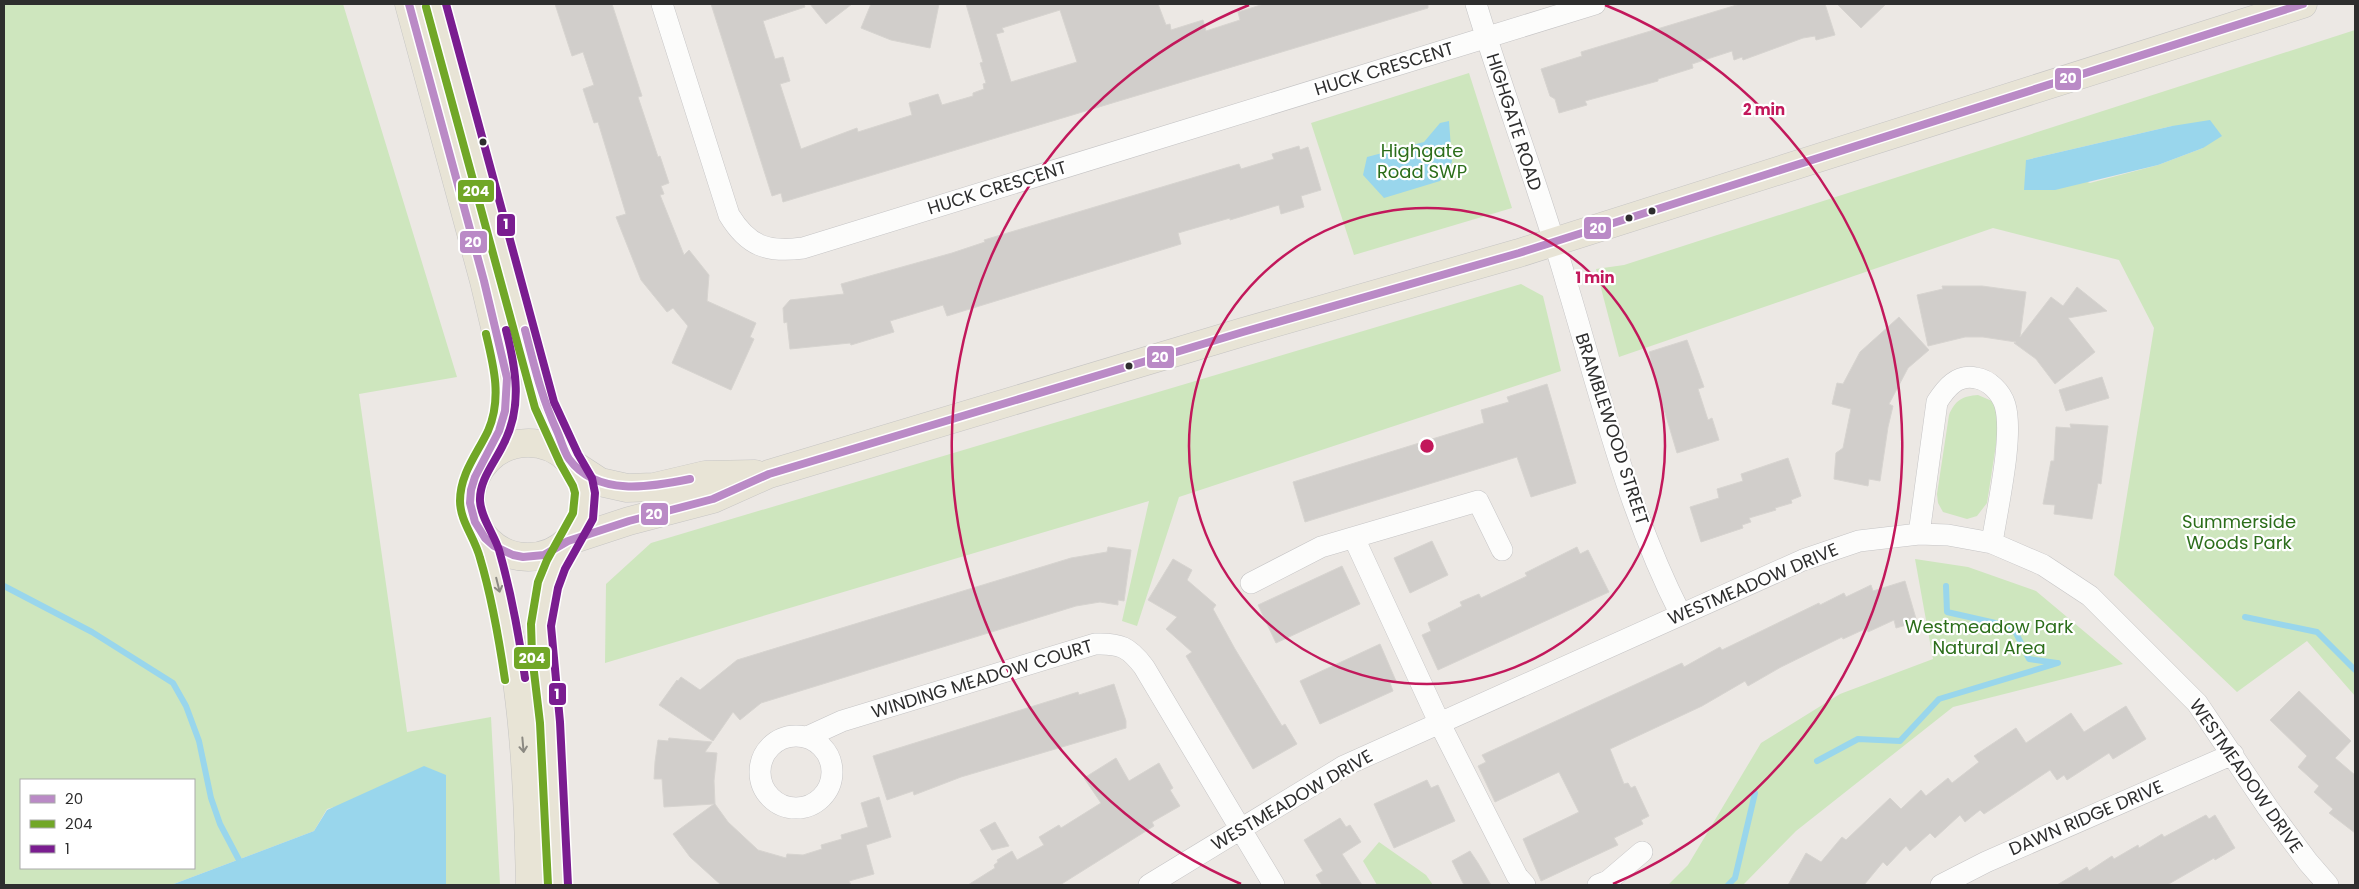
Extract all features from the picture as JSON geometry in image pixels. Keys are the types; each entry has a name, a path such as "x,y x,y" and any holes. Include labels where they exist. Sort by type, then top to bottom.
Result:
{"main road":[{"path":"409,4 484,281 508,378 504,411 499,431 475,477 470,503 475,522 485,538 508,625 520,716 528,803 530,885"},
{"path":"436,4 546,405 571,462 583,482 586,504 579,528 568,541 548,585 541,625 542,654 550,722 558,885"},
{"path":"485,538 504,552 523,557 544,555 568,541 629,521 713,499 769,474 1553,241 2303,4"},
{"path":"485,461 506,447 524,443 546,446 600,482 627,488 654,487 705,475 769,474"}],"street":[{"name":"HUCK CRESCENT","path":"662,4 729,215 739,230 748,238 773,250 787,250 812,245 1595,4"},
{"name":"HIGHGATE ROAD","path":"1476,4 1553,241"},
{"name":"BRAMBLEWOOD STREET","path":"1553,241 1623,476 1664,583 1680,613"},
{"path":"1919,534 1937,402 1946,388 1956,380 1969,376 1983,379 1995,388 2005,404 2008,421 2009,430 1992,543"},
{"path":"1251,583 1321,547 1478,500 1502,550"},
{"name":"WESTMEADOW DRIVE","path":"1149,885 1344,766 1439,722 1680,613 1803,560 1859,541 1919,534 1948,535 1992,543 2043,565 2090,596 2197,703 2268,808 2308,862 2328,885"},
{"path":"1354,538 1439,722 1517,876 1525,885"},
{"name":"WINDING MEADOW COURT","path":"806,737 842,721 1095,644 1123,646 1134,654 1144,667 1274,885"},
{"name":"DAWN RIDGE DRIVE","path":"1941,885 1986,862 2233,754"},
{"path":"1598,885 1608,881 1642,852"}],"green space":[{"path":"4,4 343,4 457,377 359,394 407,732 491,717 500,885 446,885 446,776 327,809 314,831 171,885 4,885"},
{"name":"Summerside Woods Park","path":"2355,30 2355,696 2307,641 2237,692 2114,575 2154,328 2119,260 1993,228 1619,357 1596,269 1624,265","holes":["2172,126 2203,148 2158,165 2090,183 2026,160"]},
{"name":"Highgate Road SWP","path":"1469,73 1512,208 1354,255 1311,123"},
{"path":"1521,284 1543,296 1561,371 1179,497 1137,626 1122,621 1149,501 605,663 606,584 651,543"},
{"path":"1978,395 1992,401 2000,419 1987,503 1977,516 1967,519 1943,512 1938,503 1937,494 1949,415 1957,402 1968,396"},
{"name":"Westmeadow Park Natural Area","path":"1915,559 1968,567 2036,591 2123,664 1953,707 1796,831 1743,885 1668,885 1688,865 1761,743 1840,694 1933,659"},
{"path":"1379,842 1426,875 1433,885 1377,885 1363,861"}],"water":[{"path":"2210,120 2222,136 2203,148 2158,165 2055,190 2024,190 2026,160 2172,126"},
{"path":"1449,121 1452,162 1440,181 1384,198 1363,175 1367,157 1424,142 1440,123"},
{"path":"424,766 446,775 446,885 171,885 314,831 327,810"}],"building":[{"path":"555,4 612,4 642,96 638,97 658,157 660,156 669,183 661,186 664,194 660,195 684,255 689,250 709,275 707,301 756,323 750,337 754,339 731,390 672,363 688,326 673,308 667,312 641,280 616,217 626,214 598,122 594,123 583,89 594,85 583,52 572,56"},
{"path":"711,4 804,4 805,7 763,21 775,59 783,57 790,81 780,84 801,149 857,128 858,132 912,115 909,103 938,94 942,105 973,96 973,93 984,89 983,84 986,83 980,63 983,62 966,4 1158,4 1166,25 1170,24 1171,30 1203,20 1206,31 1240,20 1238,12 1264,4 1428,4 1428,8 783,202 781,193 772,196","holes":["1060,10 1077,62 1011,82 996,34 1004,32 1002,28"]},
{"path":"810,4 852,4 826,24"},
{"path":"871,4 939,4 930,48 891,40 861,28"},
{"path":"1740,4 1825,4 1835,35 1816,40 1815,36 1803,38 1743,60 1742,57 1734,60 1732,51 1692,64 1693,68 1658,79 1658,81 1585,101 1587,105 1559,113 1555,99 1550,96 1541,69 1582,56 1581,52"},
{"path":"1837,4 1886,4 1861,28"},
{"path":"1299,146 1300,150 1308,147 1321,190 1301,196 1304,207 1281,214 1279,205 1178,233 1181,244 947,316 943,305 890,321 894,332 851,345 850,343 790,349 787,322 784,323 783,308 790,300 844,294 841,284 952,253 985,242 984,240 1239,164 1241,169 1274,159 1272,154"},
{"path":"1942,286 1982,286 2026,292 2020,337 2051,297 2063,306 2077,287 2107,311 2068,318 2095,352 2055,384 2036,359 2014,343 2016,342 1983,337 1965,337 1928,346 1917,295 1943,289"},
{"path":"1899,317 1929,350 1908,368 1889,404 1893,406 1880,481 1869,479 1868,486 1834,479 1836,453 1843,448 1851,409 1832,404 1837,383 1843,384 1860,352"},
{"path":"1687,340 1704,387 1698,389 1708,420 1712,418 1719,440 1677,453 1649,352"},
{"path":"2102,377 2109,398 2066,411 2059,390"},
{"path":"1547,384 1576,483 1531,497 1517,457 1305,522 1293,482 1484,423 1481,410 1509,402 1507,397"},
{"path":"2070,424 2108,426 2101,484 2098,483 2092,519 2054,514 2055,505 2043,504 2051,461 2054,461 2056,427 2071,428"},
{"path":"1788,458 1801,496 1791,500 1792,503 1775,508 1776,510 1749,518 1751,522 1742,525 1743,528 1701,542 1690,507 1719,498 1717,489 1743,481 1741,474"},
{"path":"1432,541 1448,575 1410,593 1394,558"},
{"path":"1108,547 1131,550 1124,601 1118,600 1118,605 1100,602 1076,606 761,703 740,720 733,712 713,741 659,705 681,677 700,690 737,660 1071,558 1107,552"},
{"path":"1577,547 1580,554 1588,550 1609,592 1438,670 1422,635 1431,631 1428,623 1462,606 1460,602 1479,594 1481,598 1527,576 1525,573"},
{"path":"1173,559 1192,570 1187,580 1216,605 1213,609 1235,649 1282,726 1285,724 1297,744 1253,769 1186,656 1192,652 1166,629 1177,617 1148,600"},
{"path":"1342,566 1360,604 1276,643 1258,605"},
{"path":"1905,581 1917,622 1896,628 1894,620 1868,632 1867,628 1843,639 1842,637 1781,667 1748,686 1745,681 1702,706 1610,749 1624,784 1628,783 1631,788 1635,786 1649,816 1641,820 1643,824 1614,838 1618,845 1541,881 1523,839 1579,812 1559,772 1495,802 1478,766 1486,762 1482,755 1682,663 1684,667 1720,647 1722,650 1819,603 1820,605 1844,593 1846,597 1871,585 1873,591"},
{"path":"1380,644 1396,681 1390,683 1393,691 1320,724 1300,681"},
{"path":"1114,684 1126,721 1126,728 961,777 914,795 913,791 887,800 873,756 1078,692 1079,695"},
{"path":"2299,691 2351,741 2335,758 2355,775 2355,833 2329,813 2333,809 2314,792 2319,786 2298,767 2307,756 2270,720"},
{"path":"2126,706 2146,739 2113,759 2109,753 2067,780 2064,775 2057,780 2050,770 1984,814 1980,810 1965,822 1960,815 1935,838 1930,833 1910,851 1906,846 1887,866 1883,862 1864,885 1788,885 1806,853 1821,862 1842,837 1846,840 1890,798 1901,809 1921,790 1926,796 1948,778 1952,783 1979,762 1974,756 2016,728 2026,743 2071,713 2084,732"},
{"path":"669,738 712,742 705,752 717,753 714,781 715,804 728,822 758,850 786,858 787,854 803,855 822,849 821,845 842,839 841,835 868,827 861,803 879,797 891,837 866,845 874,874 849,881 851,885 721,885 690,857 673,834 714,804 664,807 662,779 654,779 655,762 658,740 668,741"},
{"path":"1116,758 1129,781 1159,763 1173,788 1170,790 1180,806 1152,822 1154,826 1060,885 968,885 995,868 994,865 998,862 997,860 1012,851 1017,860 1044,845 1039,837 1059,825 1061,828 1101,803 1084,778"},
{"path":"1427,780 1431,788 1438,785 1455,821 1394,848 1374,804"},
{"path":"2206,815 2209,819 2215,815 2235,848 2167,885 2057,885 2087,867 2089,871 2112,856 2114,859 2138,845 2139,848 2162,834 2164,837"},
{"path":"1340,818 1346,827 1350,825 1361,842 1342,854 1362,885 1322,885 1316,875 1323,871 1304,840"},
{"path":"995,822 1009,846 992,850 980,830"},
{"path":"1470,851 1491,885 1464,885 1452,861"}],"waterway":[{"path":"4,586 92,632 173,683 186,706 199,741 211,798 220,824 239,860"},
{"path":"1946,586 1947,612 2013,627 2029,659 2057,663"},
{"path":"2245,617 2317,632 2355,670"},
{"path":"1817,761 1858,739 1900,741 1939,699 2058,663"},
{"path":"1728,885 1735,878 1755,793"}],"transit line":[{"name":"20","path":"409,4 484,281 507,378 505,411 499,431 475,477 470,503 475,522 485,538 494,546 513,555 523,557 544,555 568,541 629,521 713,499 769,474 1243,332 1519,253 2303,4"},
{"name":"1","path":"446,4 554,402 578,454 592,478 595,493 593,519 565,569 558,588 551,626 560,722 568,885"},
{"name":"204","path":"426,7 535,408 575,493 573,513 547,560 538,582 531,624 532,655 540,723 548,885"},
{"name":"1","path":"506,330 515,374 516,388 513,416 503,445 482,486 480,501 485,520 499,550 514,614 525,678"},
{"name":"20","path":"525,330 547,407 567,456 581,471 594,479 609,484 625,486 659,485 690,479"},
{"name":"204","path":"486,334 494,371 495,407 488,431 466,473 460,501 462,516 478,551 488,588 505,680"}]}
